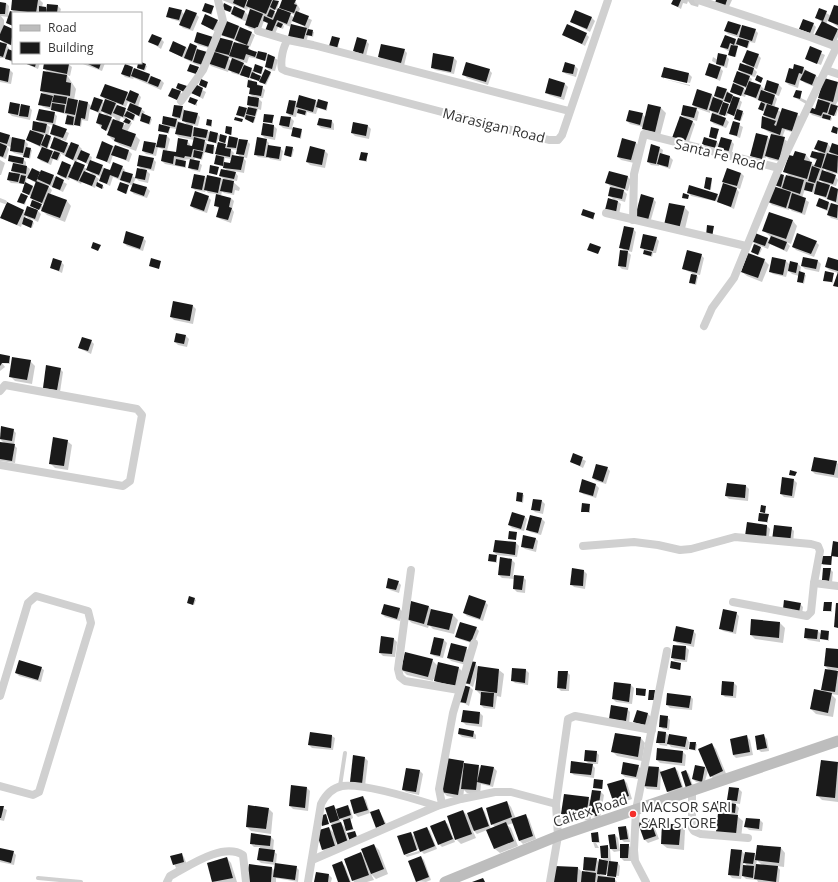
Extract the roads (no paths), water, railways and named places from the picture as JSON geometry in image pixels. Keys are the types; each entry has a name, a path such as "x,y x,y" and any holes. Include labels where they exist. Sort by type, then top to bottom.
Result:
{"street":[{"path":"181,101 203,70 223,21 218,0"},
{"name":"Marasigan Road","path":"288,40 285,43 281,65 282,69 286,71 549,140 558,140 562,135 568,111 608,0"},
{"path":"698,0 837,46"},
{"path":"258,31 288,40 568,111"},
{"name":"Santa Fe Road","path":"633,220 634,174 644,134 779,168 837,46"},
{"path":"826,70 838,74"},
{"path":"704,326 712,308 734,278 779,168"},
{"path":"606,213 746,246"},
{"path":"0,391 5,385 137,409 142,415 130,481 123,486 0,465"},
{"path":"583,546 634,542 680,550 691,549 735,537 811,544 818,546 820,551 814,583 811,612 807,616 733,602"},
{"path":"411,570 398,669 400,677 405,680 459,690"},
{"path":"814,583 838,586"},
{"path":"0,696 2,682 28,603 32,599 36,596 88,611 91,623 39,792 33,795 0,786"},
{"path":"439,805 439,789 459,690 474,643"},
{"path":"646,882 636,862 634,850 636,810 667,651"},
{"path":"550,882 558,836 556,804 568,719 575,716 652,730"},
{"name":"Caltex Road","path":"445,882 558,836 692,791 838,739"},
{"path":"308,882 321,804 325,796 340,786 352,786 390,793 439,805"},
{"path":"692,791 692,828 694,831 701,834 748,838"},
{"path":"312,860 439,805 460,798 495,792 511,792 556,804"},
{"path":"167,882 170,876 220,851 232,850 243,855 246,882"}],"lane":[{"path":"0,200 5,202"},
{"path":"340,786 344,753"},
{"path":"38,878 81,882"}],"place":[{"name":"MACSOR SARI SARI STORE","path":"633,814"}]}
